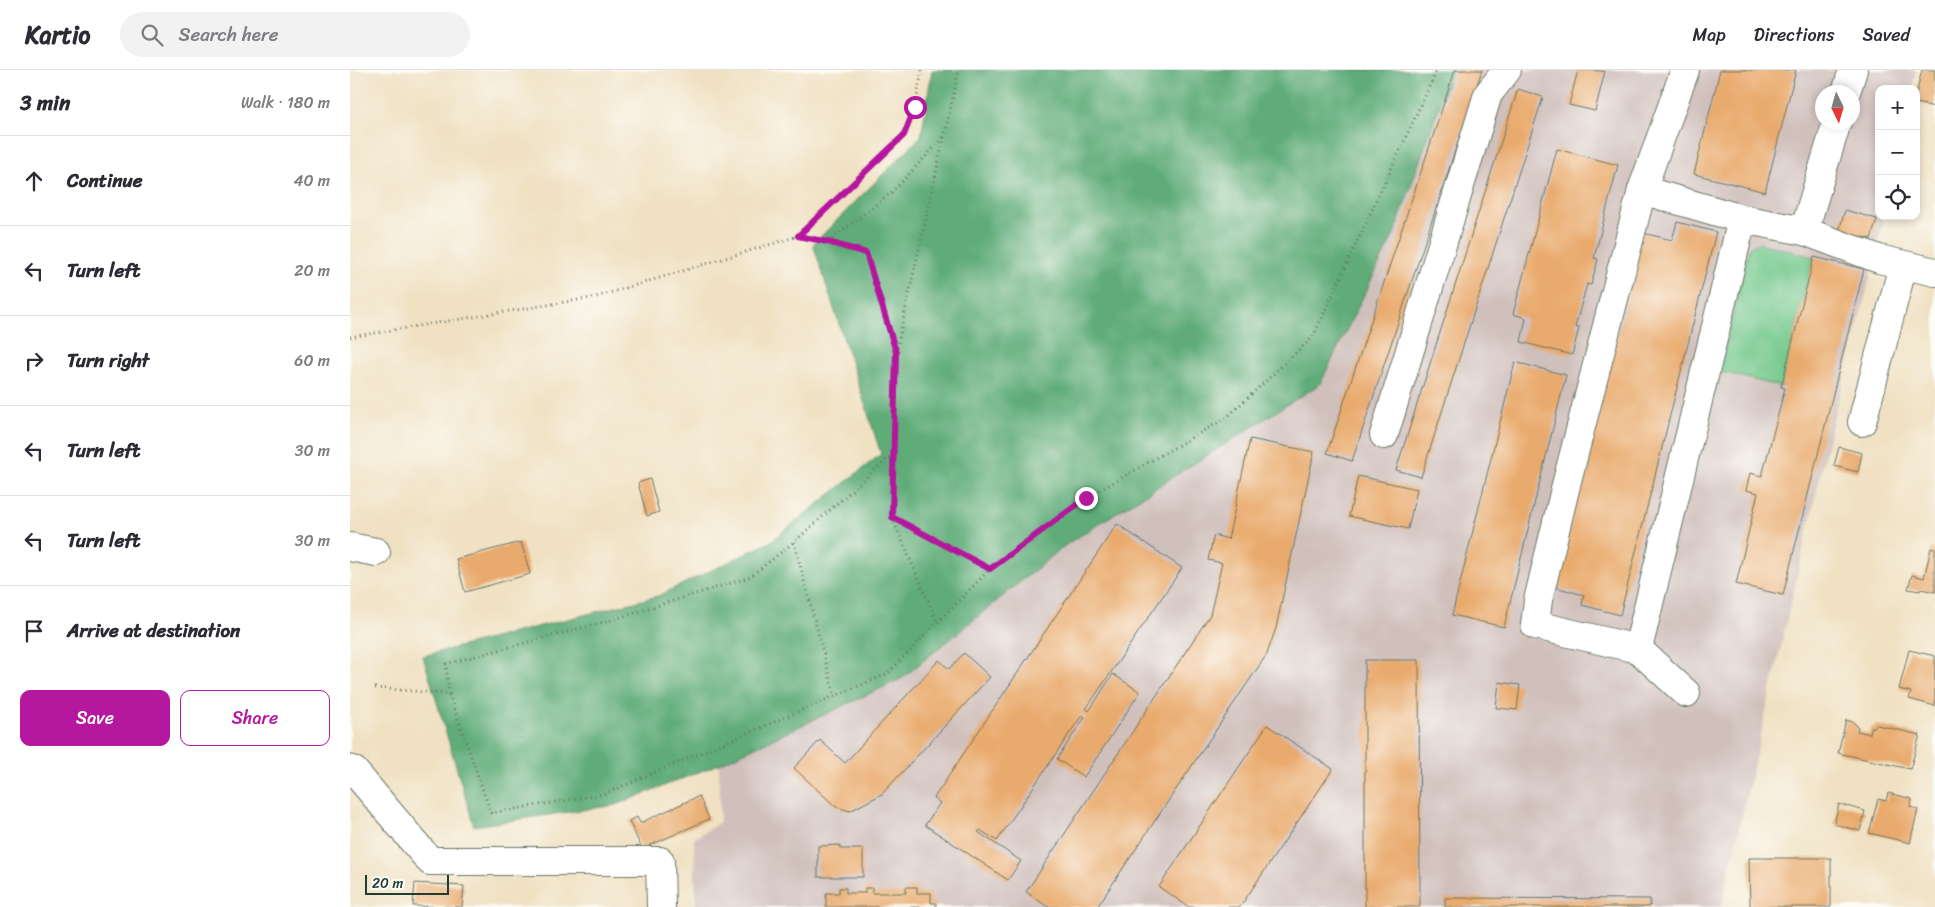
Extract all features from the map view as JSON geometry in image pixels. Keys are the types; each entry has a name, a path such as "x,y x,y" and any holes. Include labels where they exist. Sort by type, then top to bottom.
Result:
{"street":[{"path":"1384,435 1488,94 1507,70"},
{"path":"1685,70 1642,190 1568,477 1538,600 1535,625 1638,649 1686,693"},
{"path":"1848,85 1853,70"},
{"path":"1804,231 1835,130"},
{"path":"1642,190 1742,219 1804,231 1891,262 1935,272"},
{"path":"1638,649 1742,219"},
{"path":"1862,422 1891,262"},
{"path":"350,547 376,552"},
{"path":"350,769 354,771 430,861 660,861 661,907"}],"path":[{"path":"350,337 596,297 798,236 904,135 915,107 922,70"},
{"path":"938,623 892,517 896,352 959,70"},
{"path":"895,452 794,542 750,577 608,621 446,664 449,694 491,814 604,794 887,674 990,569 1086,498 1226,418 1313,337 1437,70"},
{"path":"828,242 892,192 944,137"},
{"path":"798,236 866,253 896,352"},
{"path":"892,517 990,569"},
{"path":"794,542 835,697"},
{"path":"375,688 449,694"}],"shaded area":[{"path":"1452,70 1916,70 1913,85 1875,85 1875,220 1883,220 1832,424 1721,907 696,907 694,839 720,822 719,764 901,679 1067,544 1394,234"}],"green space":[{"path":"932,70 1452,70 1394,234 1320,384 1067,544 901,679 719,764 616,805 474,826 423,656 658,596 770,542 881,454 813,244 921,136"},
{"path":"1759,243 1814,257 1781,387 1719,371 1749,247"}],"building":[{"path":"1455,70 1482,70 1352,461 1327,453"},
{"path":"1578,70 1605,71 1595,111 1569,105"},
{"path":"1720,70 1796,70 1765,192 1694,174"},
{"path":"1922,70 1935,70 1935,107 1920,104 1920,85 1918,85"},
{"path":"1518,89 1543,97 1421,477 1396,470"},
{"path":"1557,149 1618,165 1594,258 1598,259 1591,285 1587,284 1575,327 1579,328 1572,355 1521,342 1526,318 1513,314"},
{"path":"1845,210 1877,220 1871,239 1839,231"},
{"path":"1677,222 1716,232 1620,615 1582,605 1584,595 1555,587 1643,233 1672,240"},
{"path":"1814,257 1864,269 1783,595 1736,584 1758,493 1746,490 1750,473 1762,476 1785,388 1781,387"},
{"path":"1515,362 1566,375 1504,627 1452,615"},
{"path":"1250,439 1314,452 1276,628 1267,654 1097,907 1048,907 1026,892 1210,615 1222,563 1208,560 1214,535 1228,539"},
{"path":"1839,447 1862,453 1858,472 1834,466"},
{"path":"1358,476 1417,489 1408,529 1349,516"},
{"path":"650,479 659,512 647,516 638,483"},
{"path":"1117,524 1182,568 1086,709 1089,711 1113,674 1140,692 1084,777 1057,759 1085,717 1082,715 997,841 980,830 978,832 1021,861 1008,880 925,825 940,803 934,798"},
{"path":"521,542 530,574 465,592 456,559"},
{"path":"1931,548 1935,549 1935,592 1908,589 1912,575 1924,578"},
{"path":"1909,650 1935,656 1935,706 1909,699 1911,692 1899,689"},
{"path":"964,653 990,677 882,794 850,811 836,807 794,768 820,740 845,763 939,660 949,669"},
{"path":"1365,660 1419,660 1420,907 1365,907"},
{"path":"1499,682 1520,685 1517,710 1496,708"},
{"path":"1846,720 1853,722 1858,727 1857,731 1870,734 1871,728 1877,725 1920,735 1910,769 1838,753"},
{"path":"1267,725 1333,769 1240,907 1189,907 1159,887"},
{"path":"1888,793 1912,799 1910,807 1918,809 1910,843 1869,833 1878,799 1886,801"},
{"path":"699,796 709,819 642,849 629,821 637,817 640,823"},
{"path":"1839,804 1865,811 1860,831 1834,824"},
{"path":"840,845 840,849 863,849 863,877 818,877 818,846"},
{"path":"1749,858 1831,858 1831,907 1750,907"},
{"path":"415,883 464,886 462,907 413,906"},
{"path":"906,887 917,887 917,893 931,893 931,903 936,903 936,907 826,907 826,893 839,893 839,888 846,888 846,893 865,893 865,888 872,888 872,893 906,893"},
{"path":"1445,898 1650,899 1650,907 1445,907"}],"route":[{"path":"915,107 904,135 798,236 866,253 896,352 892,517 990,569 1086,498"}]}
